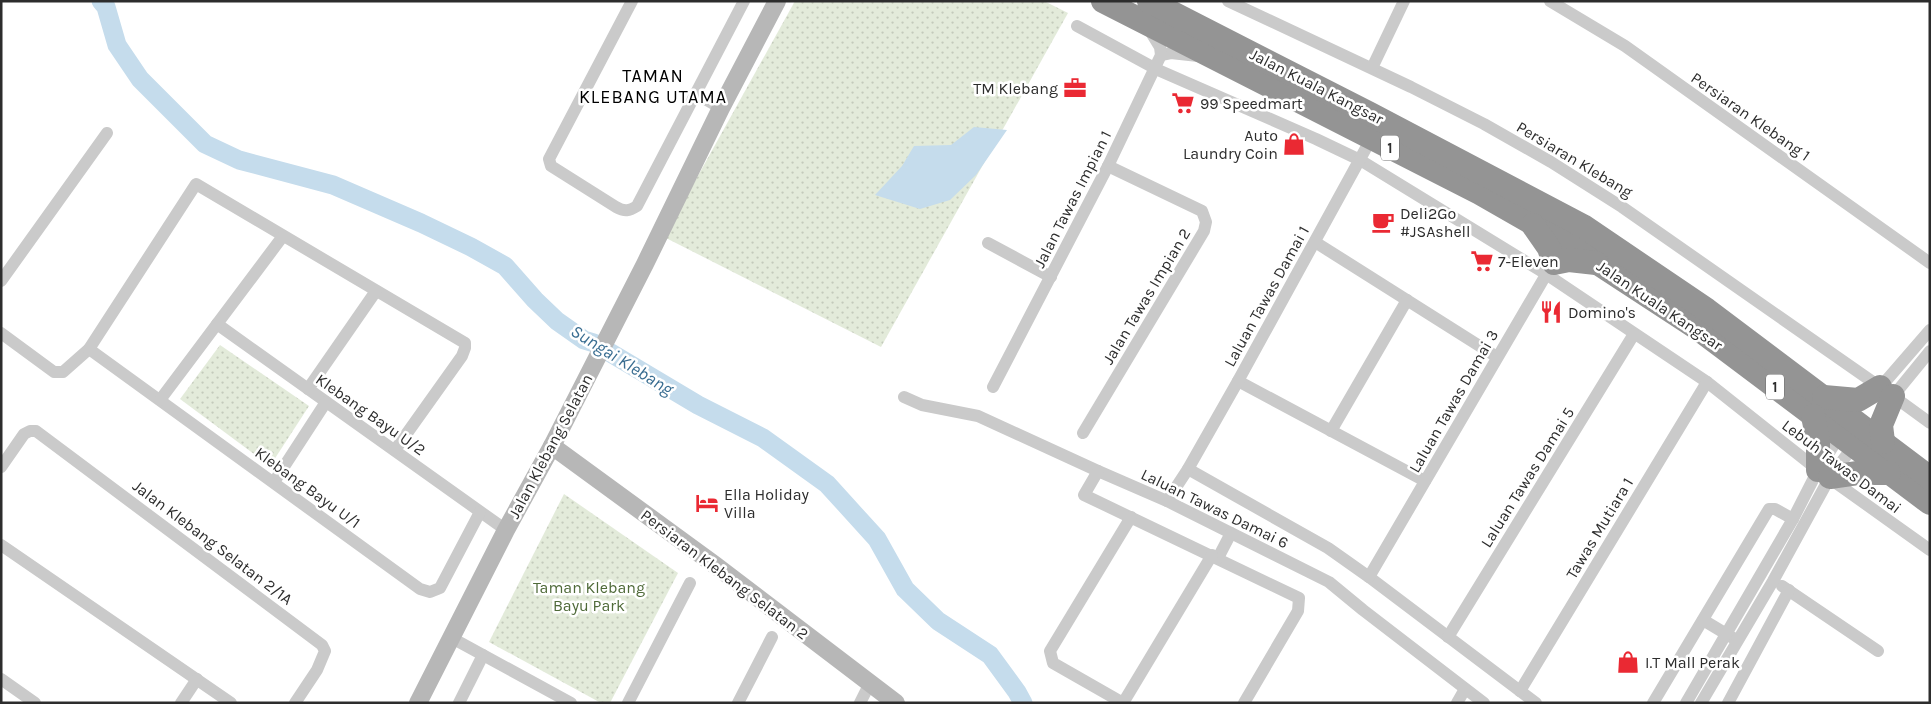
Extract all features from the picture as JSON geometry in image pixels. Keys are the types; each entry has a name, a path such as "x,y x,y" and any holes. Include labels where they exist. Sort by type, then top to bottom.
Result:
{"highway":[{"name":"Jalan Kuala Kangsar","path":"1103,1 1480,193 1583,226 1605,254 1707,310 1818,406 1930,478"},
{"name":"Jalan Kuala Kangsar","path":"1149,1 1535,212 1567,243"},
{"path":"1535,212 1549,248 1550,268 1569,260 1605,254 1604,244 1581,238 1567,243"},
{"path":"1859,434 1881,425 1887,391 1858,400 1818,406 1818,441 1824,474 1889,473"},
{"name":"Jalan Kuala Kangsar","path":"1859,434 1889,473 1930,503"}],"street":[{"path":"632,1 548,159 549,162 622,210 631,210 637,206 744,1"},
{"name":"Jalan Klebang Selatan","path":"418,703 450,637 552,446 721,108 778,1"},
{"name":"Persiaran Klebang","path":"1228,1 1372,68 1484,124 1559,167 1622,207 1887,391 1930,423"},
{"path":"1372,68 1404,1"},
{"name":"Persiaran Klebang 1","path":"1550,1 1625,46 1930,263"},
{"path":"1147,24 1160,47 1161,55 1211,57"},
{"name":"Lebuh Tawas Damai","path":"1077,26 1154,68 1316,138 1360,160 1550,268 1634,334 1706,382 1824,474 1930,550"},
{"name":"Jalan Tawas Impian 1","path":"993,387 1108,166 1161,55"},
{"path":"696,94 721,108"},
{"path":"1,282 107,133"},
{"name":"Laluan Tawas Damai 1","path":"1167,501 1188,469 1238,381 1371,139"},
{"name":"Jalan Tawas Impian 2","path":"1083,433 1204,231 1206,222 1202,211 1108,166"},
{"path":"1,333 54,372 59,374 63,372 89,349 196,184 465,343 462,356 396,450"},
{"path":"160,400 283,236"},
{"path":"1314,242 1497,357"},
{"path":"988,243 1051,276"},
{"name":"Laluan Tawas Damai 3","path":"1369,577 1497,357 1567,243"},
{"path":"308,389 376,291"},
{"path":"1331,431 1407,300"},
{"name":"Klebang Bayu U/2","path":"216,324 396,450 506,530"},
{"path":"1686,703 1793,519 1824,474 1859,434 1930,330"},
{"name":"Laluan Tawas Damai 5","path":"1448,637 1634,334"},
{"name":"Klebang Bayu U/1","path":"89,349 420,589 430,592 440,588 480,512"},
{"path":"1887,391 1930,351"},
{"path":"1238,381 1425,481"},
{"name":"Tawas Mutiara 1","path":"1520,691 1706,382"},
{"name":"Laluan Tawas Damai 6","path":"904,397 922,405 978,416 1098,472 1167,501 1329,582 1362,610 1484,703"},
{"path":"274,482 326,402"},
{"name":"Jalan Klebang Selatan 2/1A","path":"1,467 24,434 36,431 322,645 325,651 318,670 295,703"},
{"name":"Persiaran Klebang Selatan 2","path":"552,446 896,703"},
{"name":"Laluan Tawas Damai 6","path":"1188,469 1320,543 1369,577 1536,703"},
{"path":"1098,472 1084,495 1297,596 1300,602 1298,611 1244,703"},
{"path":"1701,703 1773,581 1824,474"},
{"path":"1653,703 1769,509 1775,509 1793,519"},
{"path":"1131,517 1052,646 1050,655 1053,663 1123,703 1231,533"},
{"path":"1,545 231,703"},
{"path":"1773,581 1878,651"},
{"path":"628,703 690,583"},
{"path":"1728,703 1789,590"},
{"path":"1703,620 1738,641"},
{"path":"450,637 571,703"},
{"path":"738,703 772,637"},
{"path":"459,703 483,655"},
{"path":"1,679 35,703"},
{"path":"181,703 197,679"},
{"path":"860,703 870,683"},
{"path":"1457,703 1465,689"}],"green space":[{"path":"795,1 1044,1 1068,13 881,347 664,237"},
{"path":"220,345 309,406 270,466 180,399"},
{"name":"Taman Klebang Bayu Park","path":"564,494 678,573 610,703 601,703 489,642"}],"water":[{"path":"974,127 1007,130 976,175 950,200 920,209 875,195 902,166 914,146 951,145"}],"waterway":[{"name":"Sungai Klebang","path":"101,1 106,7 117,45 140,79 205,144 239,160 333,185 471,247 505,266 535,300 557,321 584,340 594,343 698,405 763,438 827,484 877,539 905,589 938,621 990,655 1023,703"}],"place":[{"name":"TM Klebang","path":"1075,88"},
{"name":"99 Speedmart","path":"1183,103"},
{"name":"Auto Laundry Coin","path":"1294,144"},
{"name":"Deli2Go #JSAshell","path":"1383,222"},
{"name":"7-Eleven","path":"1482,261"},
{"name":"Domino's","path":"1551,312"},
{"name":"Ella Holiday Villa","path":"707,503"},
{"name":"I.T Mall Perak","path":"1628,662"}],"district":[{"name":"TAMAN KLEBANG UTAMA","path":"653,86"}]}
